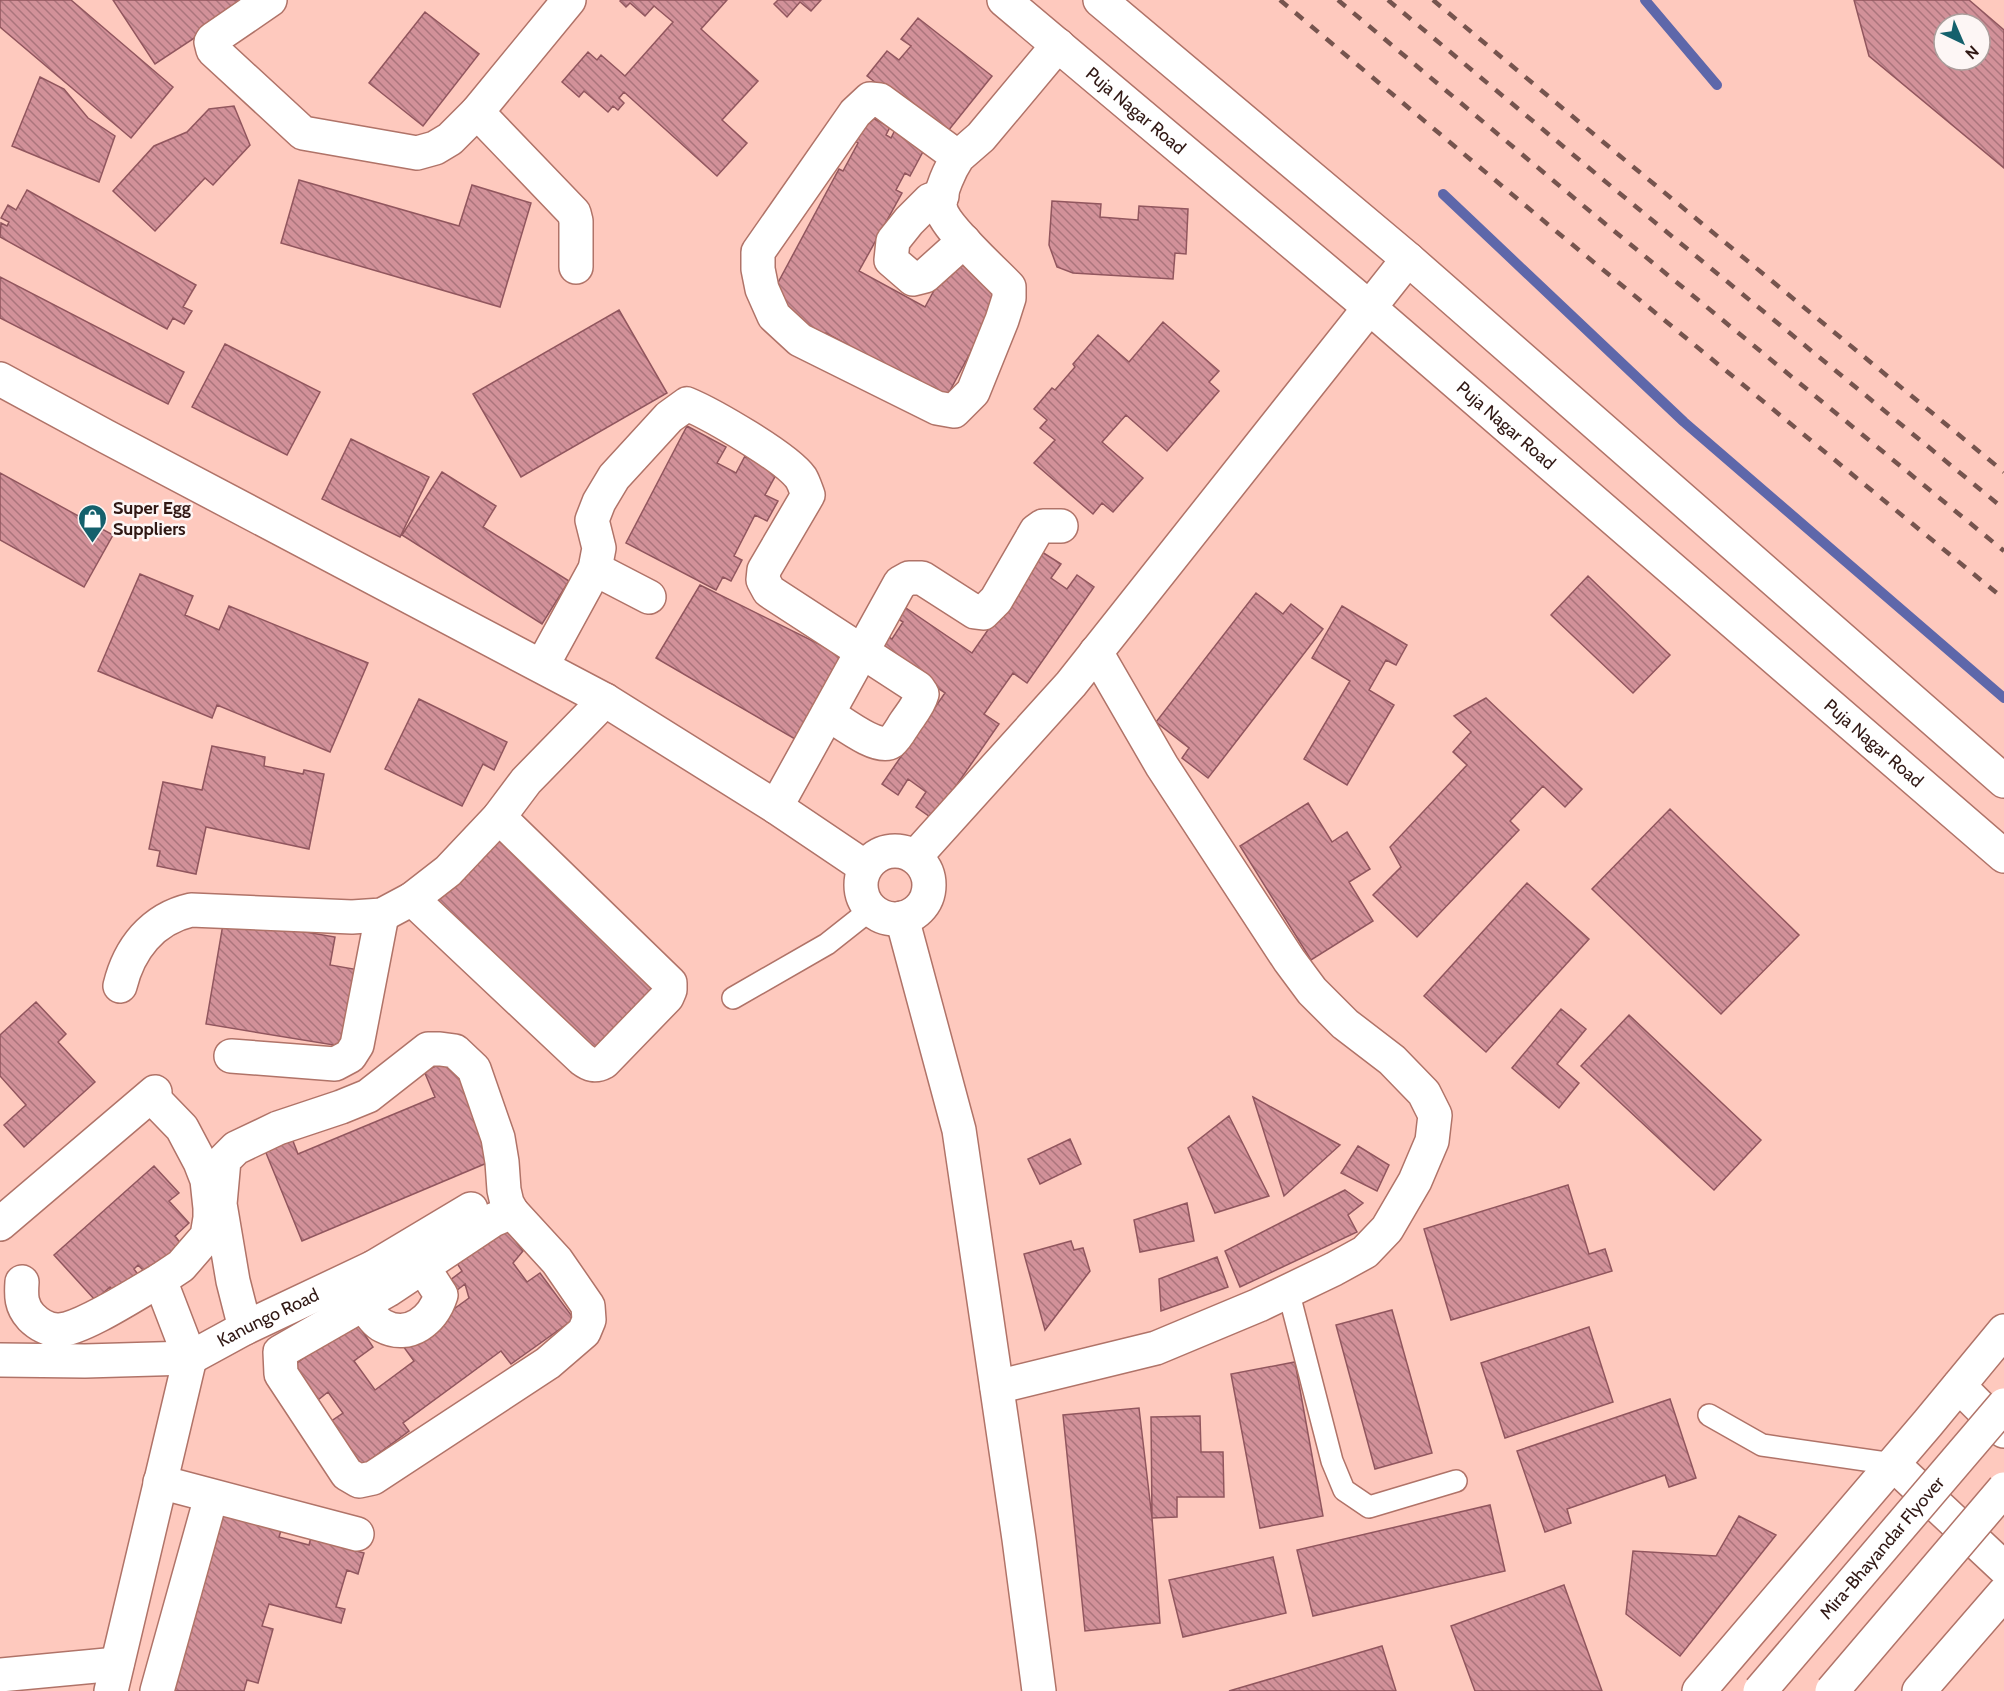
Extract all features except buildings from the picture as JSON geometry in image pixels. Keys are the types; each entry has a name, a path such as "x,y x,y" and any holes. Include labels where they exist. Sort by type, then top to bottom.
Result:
{"street":[{"path":"270,0 213,39 211,46 303,133 417,153 435,148 450,139 477,112 569,0"},
{"name":"Puja Nagar Road","path":"1004,0 1370,308 2004,856"},
{"path":"1100,0 1408,259 2004,781"},
{"path":"958,157 880,100 870,99 855,113 759,252 758,269 762,289 774,316 800,340 937,408 954,411 973,392 1009,298 1009,287 946,222 940,206 942,196 949,172 958,157 981,137 1058,45"},
{"path":"477,112 574,213 576,267"},
{"path":"942,196 930,200 909,220 893,241 891,260 913,279 925,276 964,240"},
{"path":"915,857 1071,684 1408,259"},
{"path":"0,378 605,700 776,807 865,867"},
{"path":"542,666 595,569 599,548 592,520 599,502 614,477 669,417 687,404 706,412 786,463 801,478 808,495 764,570 763,580 769,591 918,688 922,694 890,743 873,742 828,714"},
{"path":"776,807 900,583 909,578 922,578 975,612 983,613 996,600 1036,531 1043,526 1061,526"},
{"path":"595,569 649,597"},
{"path":"997,1387 1156,1348 1259,1305 1365,1252 1387,1229 1415,1181 1432,1141 1435,1115 1424,1093 1392,1060 1346,1024 1312,991 1289,960 1162,766 1096,652"},
{"path":"120,986 123,973 135,948 163,921 179,913 191,910 352,917 382,915 412,899 448,871 499,817 526,781 605,700"},
{"path":"412,899 582,1059 597,1066 604,1062 667,997 670,983 499,817"},
{"path":"905,852 915,857 924,866 928,875 927,897 913,914 891,920 880,916 870,910 860,889 865,867 873,858 883,853 905,852"},
{"path":"231,1056 335,1064 350,1056 357,1046 382,915"},
{"path":"902,918 959,1130 1039,1691"},
{"path":"245,1328 233,1281 220,1204 224,1160 236,1148 278,1128 368,1096 428,1049 455,1051 474,1069 498,1138 509,1196 588,1306 589,1320 584,1332 548,1363 373,1478 359,1481 347,1474 281,1374 280,1352 375,1287 423,1267 493,1220 509,1196"},
{"path":"0,1224 153,1094 182,1128 200,1161 207,1180 210,1208 207,1236 181,1266 86,1322 59,1330 38,1325 27,1312 20,1297 22,1282"},
{"name":"Kanungo Road","path":"0,1360 85,1361 190,1358 245,1328 375,1287 509,1196"},
{"path":"375,1287 382,1326 404,1331 413,1330 429,1318 441,1295 423,1267"},
{"path":"0,1675 48,1681 114,1678 190,1358 160,1280"},
{"path":"1699,1691 2004,1331"},
{"path":"1959,1386 2004,1431"},
{"name":"Mira-Bhayandar Flyover","path":"1760,1691 2004,1405"},
{"path":"1893,1464 2004,1568"},
{"path":"160,1482 357,1534"},
{"path":"1832,1691 2004,1489"},
{"path":"157,1691 211,1497"},
{"path":"1918,1691 2004,1593"}],"lane":[{"path":"733,998 827,944 870,910"},
{"path":"1288,1290 1332,1461 1344,1490 1370,1507 1456,1480"},
{"path":"1709,1415 1762,1445 1893,1464"}],"waterway":[{"path":"1645,0 1717,85"},
{"path":"1443,194 1684,422 2004,698"}],"railway":[{"path":"1280,0 1557,232 2004,599"},
{"path":"1338,0 1580,203 2004,551"},
{"path":"1388,0 2004,509"},
{"path":"1433,0 2004,472"}],"place":[{"name":"Super Egg Suppliers","path":"92,544"}]}
